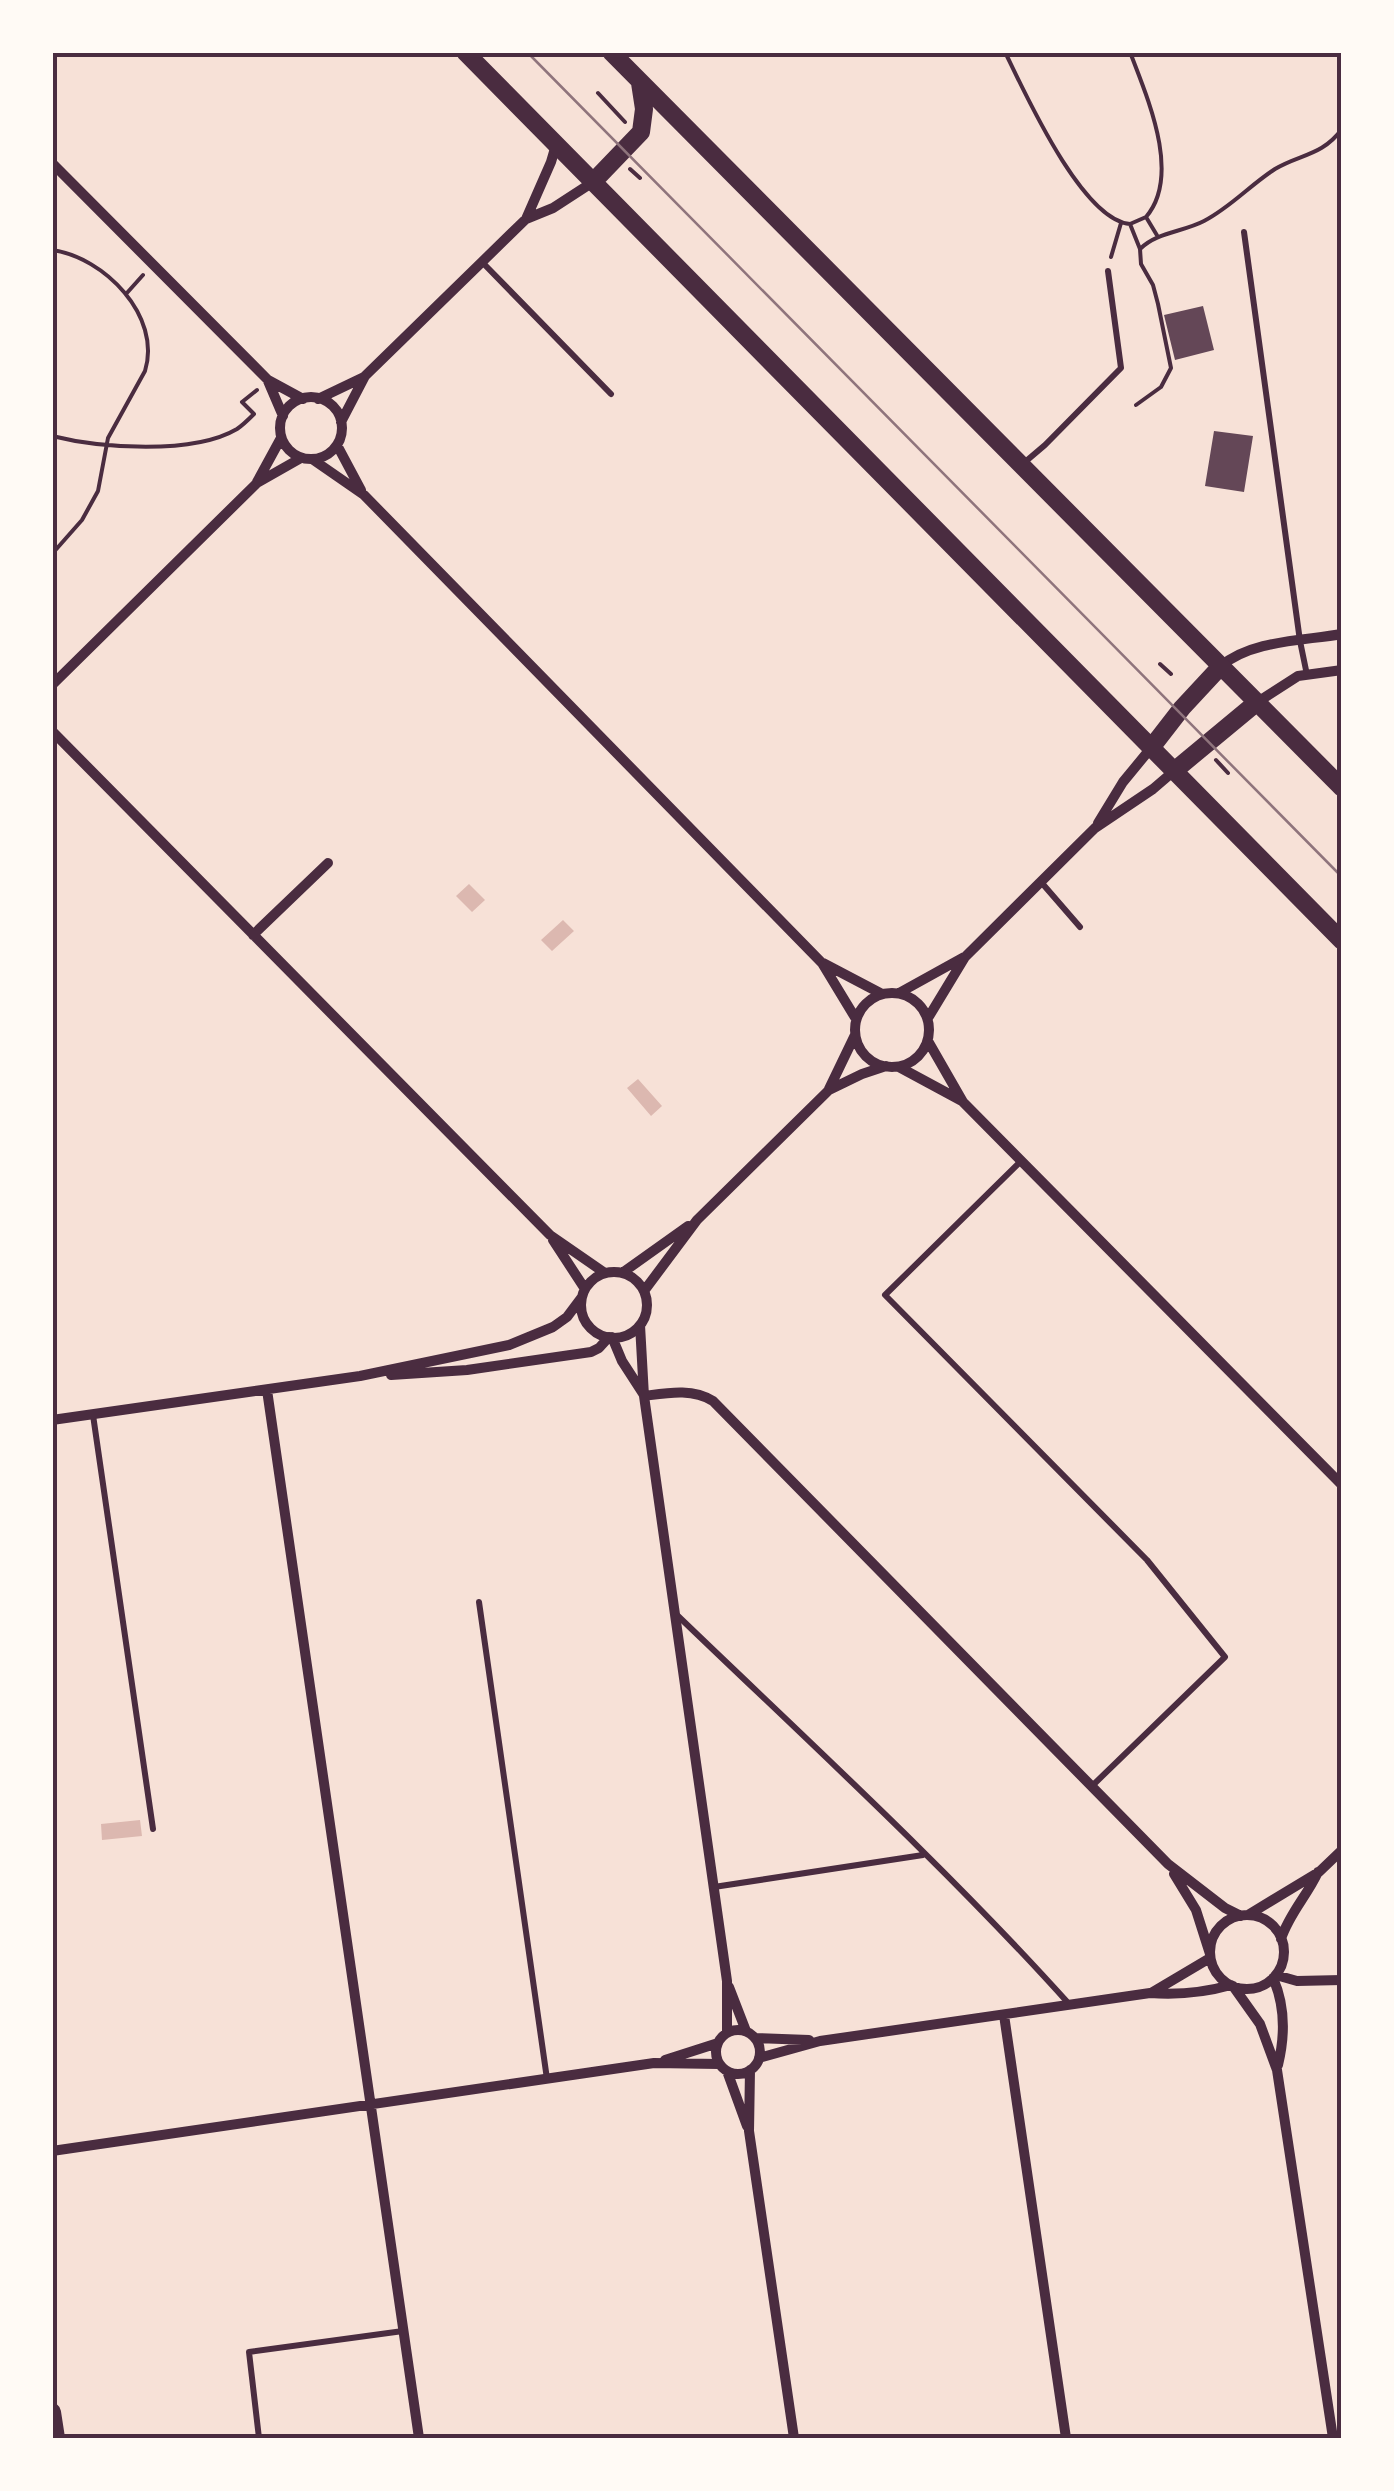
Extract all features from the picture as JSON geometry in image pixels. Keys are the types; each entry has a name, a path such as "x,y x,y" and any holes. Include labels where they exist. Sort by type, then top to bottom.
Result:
{"main road":[{"path":"465,52 1342,941"},
{"path":"610,52 1342,788"},
{"path":"593,182 641,132 644,109 640,83"},
{"path":"1151,748 1220,666"},
{"path":"1174,770 1256,703"},
{"path":"52,2412 56,2438"}],"street":[{"path":"341,422 365,376 526,219 556,145"},
{"path":"52,163 268,380 303,399"},
{"path":"526,219 553,208 593,182"},
{"path":"282,416 303,399 318,398 365,376"},
{"path":"268,380 282,416 280,431 286,446 364,495 822,963 856,1019"},
{"path":"256,483 306,458 330,452 337,445 341,422 333,407 318,398"},
{"path":"52,685 256,483 282,438"},
{"path":"337,445 364,495"},
{"path":"1220,666 1249,650 1342,634"},
{"path":"1256,703 1290,680 1342,670"},
{"path":"52,731 550,1235 605,1273"},
{"path":"1095,828 1122,782 1151,748"},
{"path":"1174,770 1095,828 965,957 928,1018 928,1041 963,1102 1342,1485"},
{"path":"254,935 328,863"},
{"path":"829,1090 855,1036 856,1019 871,999 899,993 965,957"},
{"path":"822,963 882,994"},
{"path":"899,993 917,1002 928,1018"},
{"path":"855,1036 866,1056 875,1063 892,1066 963,1102"},
{"path":"644,1292 697,1220 829,1090 862,1074 917,1058 928,1041"},
{"path":"622,1273 697,1220"},
{"path":"52,1420 360,1376 508,1345 568,1317 584,1293 590,1282 605,1273 622,1273 639,1283 647,1308 640,1324 628,1334 611,1337 590,1327 581,1308 584,1293 550,1235"},
{"path":"640,1324 644,1396 727,1981 727,2032"},
{"path":"611,1337 644,1396"},
{"path":"360,1376 466,1370 590,1352 611,1337"},
{"path":"267,1390 419,2438"},
{"path":"644,1396 692,1392 713,1400 1168,1864 1224,1908 1268,1922 1281,1939"},
{"path":"1150,1994 1210,1956 1213,1937 1220,1927 1319,1872 1342,1850"},
{"path":"1168,1864 1196,1910 1217,1974 1232,1986 1260,2024 1277,2070 1332,2438"},
{"path":"654,2064 723,2068 739,2074 750,2070 760,2058 820,2041 1150,1994 1258,1987 1274,1976 1283,1955 1281,1939 1286,1923 1319,1872"},
{"path":"1274,1976 1297,1982 1342,1980"},
{"path":"1274,1976 1281,2005 1282,2045 1277,2070"},
{"path":"727,1981 759,2044 760,2058"},
{"path":"1004,2015 1066,2438"},
{"path":"52,2151 654,2064 718,2042 733,2030 820,2041"},
{"path":"718,2042 716,2057 749,2131"},
{"path":"750,2070 749,2131 794,2438"}],"lane":[{"path":"1244,232 1307,675"},
{"path":"482,262 611,394"},
{"path":"1020,466 1120,368 1108,271"},
{"path":"1041,882 1080,926"},
{"path":"1021,1162 886,1295 1146,1560 1225,1657 1092,1786"},
{"path":"93,1415 154,1829"},
{"path":"479,1602 547,2079"},
{"path":"673,1611 924,1854 1070,2005"},
{"path":"714,1887 924,1854"},
{"path":"259,2438 250,2352 404,2331"}],"path":[{"path":"1005,52 1063,162 1098,207 1120,223 1130,224 1146,217 1158,199 1160,140 1130,52"},
{"path":"1140,249 1148,241 1203,222 1277,168 1326,147 1342,129"},
{"path":"630,169 640,178"},
{"path":"1146,217 1158,237"},
{"path":"1108,271 1120,223"},
{"path":"1130,224 1140,249 1141,264 1153,285 1171,368 1161,387 1136,406"},
{"path":"52,250 93,264 126,294 146,336 149,360 106,445 98,491 82,520 52,554"},
{"path":"126,294 153,264"},
{"path":"52,436 106,445 163,446 217,438 235,430 254,414 242,402 268,380"},
{"path":"1160,664 1171,674"},
{"path":"1216,760 1228,774"}],"shaded area":[{"path":"469,884 485,900 472,912 456,896"},
{"path":"563,920 574,931 552,951 541,940"},
{"path":"638,1079 662,1106 651,1116 627,1088"},
{"path":"140,1820 142,1836 102,1840 101,1824"}],"building":[{"path":"1203,306 1214,350 1175,360 1164,315"},
{"path":"1214,431 1253,436 1244,492 1205,486"}],"tram line":[{"path":"527,52 1342,877"}]}
